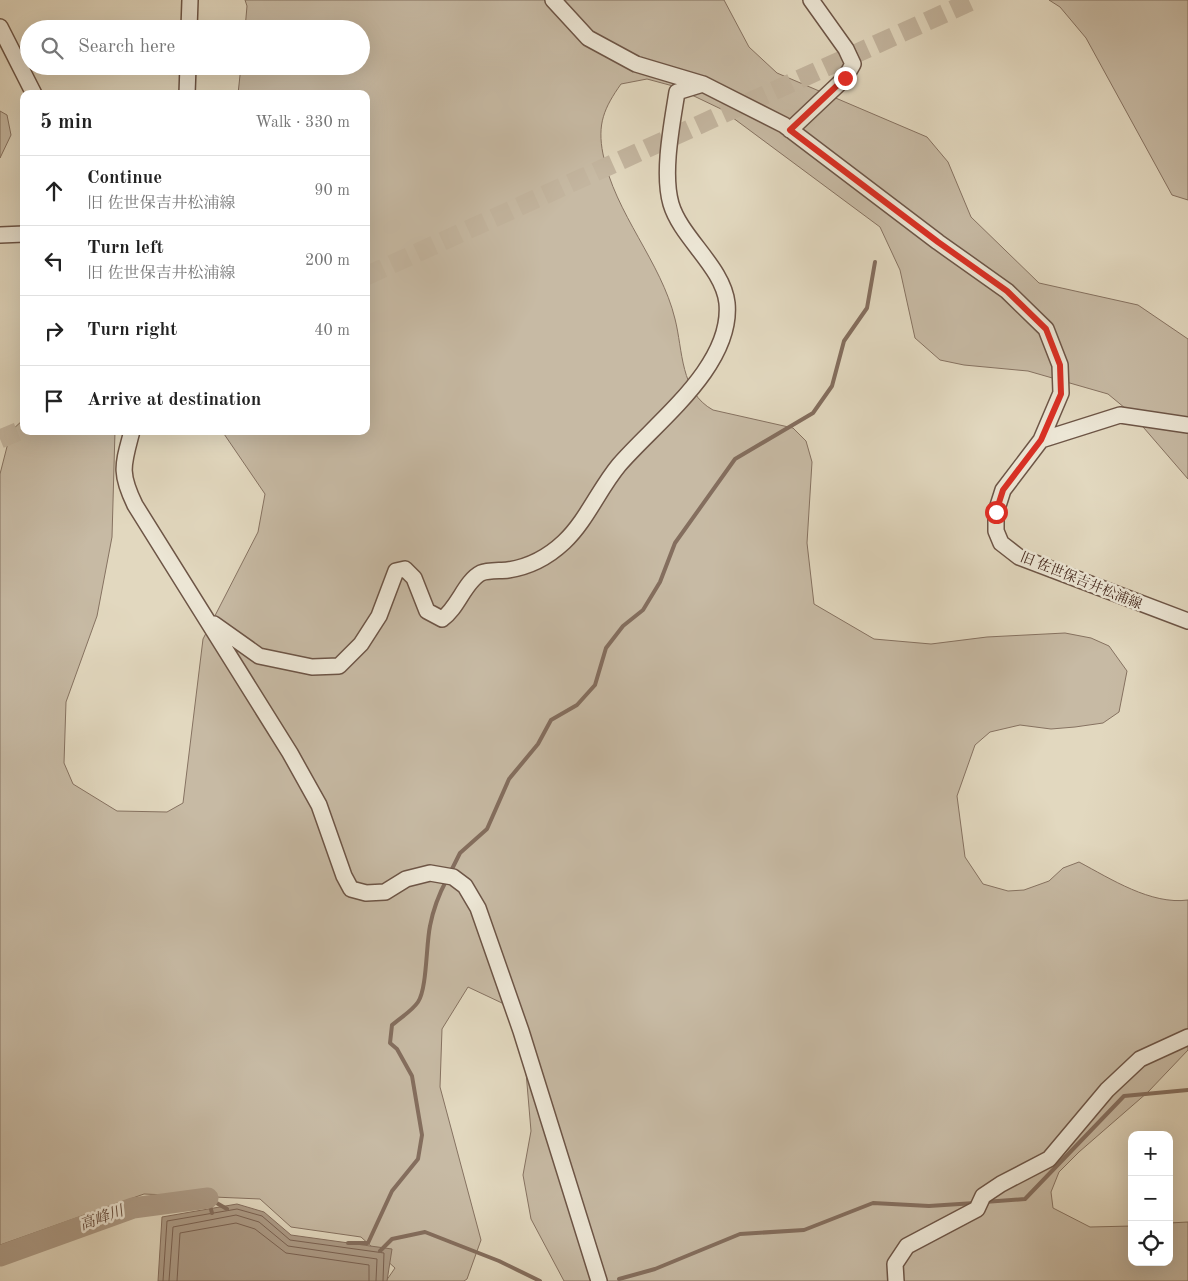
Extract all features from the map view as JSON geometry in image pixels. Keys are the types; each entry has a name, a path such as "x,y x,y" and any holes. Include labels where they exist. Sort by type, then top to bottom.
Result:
{"street":[{"path":"189,20 190,0"},
{"name":"旧 佐世保吉井松浦線","path":"553,0 588,38 636,64 703,84 790,130 938,242 1007,291 1046,329 1060,365 1061,394 1041,440 1003,490 996,512 996,531 1001,543 1019,557 1188,621"},
{"path":"790,130 845,78 853,64 846,49 810,0"},
{"path":"0,27 20,66"},
{"path":"24,75 32,90"},
{"path":"187,90 188,75"},
{"path":"207,618 259,656 312,667 340,666 361,644 378,616 396,571 405,569 414,578 427,611 442,618 450,614 472,582 481,573 523,568 544,558 564,542 619,466 703,374 717,352 726,318 726,301 719,280 671,204 667,158 677,92 703,84"},
{"path":"0,235 20,234"},
{"path":"1041,440 1120,415 1188,426"},
{"path":"131,435 123,466 128,490 135,505 207,618 319,805 344,876 351,889 366,894 385,892 406,879 430,873 453,877 459,881 478,908 521,1031 599,1281"},
{"path":"896,1281 895,1264 907,1246 976,1210 983,1196 1001,1184 1049,1159 1107,1090 1140,1059 1188,1037"}],"shaded area":[{"path":"245,0 724,0 749,47 777,73 927,137 948,162 971,217 1039,283 1138,305 1188,339 1188,479 1131,413 1108,394 1028,371 964,365 940,360 915,338 900,270 880,227 721,109 673,86 647,79 621,84 606,109 603,117 601,143 609,176 627,217 660,277 675,319 685,369 694,393 713,410 793,428 806,441 812,462 807,543 814,604 874,639 931,644 987,637 1065,633 1091,638 1109,646 1127,671 1119,712 1103,723 1051,729 1020,725 990,732 975,745 957,796 965,857 983,884 1008,891 1024,890 1049,881 1063,868 1079,862 1118,883 1146,895 1160,899 1188,900 1188,1050 1148,1092 1079,1152 1059,1172 1051,1192 1053,1208 1090,1227 1128,1226 1128,1266 1173,1266 1173,1223 1188,1222 1188,1281 564,1281 531,1219 523,1175 531,1131 526,1072 515,1021 502,1003 468,987 442,1029 440,1087 481,1240 467,1279 464,1281 386,1281 395,1268 361,1237 291,1227 260,1199 144,1194 0,1245 0,474 11,431 20,423 20,435 115,435 112,537 97,616 66,702 64,763 73,784 117,811 167,812 183,803 203,639 258,532 265,494 225,435 370,435 370,90 238,90 240,75 370,75 370,20 246,20 247,6"},
{"path":"1049,0 1188,0 1188,200 1172,195 1086,38 1060,7"},
{"path":"0,111 7,115 11,135 0,158"}],"water":[{"path":"237,1204 264,1212 291,1235 392,1249 387,1281 158,1281 162,1217"}],"waterway":[{"path":"450,873 460,853 487,829 509,779 538,744 551,720 577,705 595,685 606,648 623,626 643,610 660,582 675,543 735,459 813,413 832,386 844,341 867,308 875,262"},
{"path":"348,1243 368,1243 392,1191 418,1159 422,1135 412,1076 397,1049 390,1043 392,1025 413,1008 421,996 431,920 441,890 447,879"},
{"path":"984,1202 1025,1199 1124,1096 1188,1090"},
{"path":"208,1198 227,1209"},
{"path":"208,1198 212,1213"},
{"name":"高峰川","path":"0,1256 133,1208 208,1198"},
{"path":"619,1279 655,1269 740,1234 804,1230 873,1203 929,1206 975,1203"},
{"path":"380,1251 392,1239 425,1232 499,1261 540,1281"}],"tunnel":[{"path":"370,274 974,0"},
{"path":"0,439 20,431"}],"route":[{"path":"845,78 790,130 938,242 1007,291 1046,329 1060,365 1061,394 1041,440 1003,490 996,512"}]}
